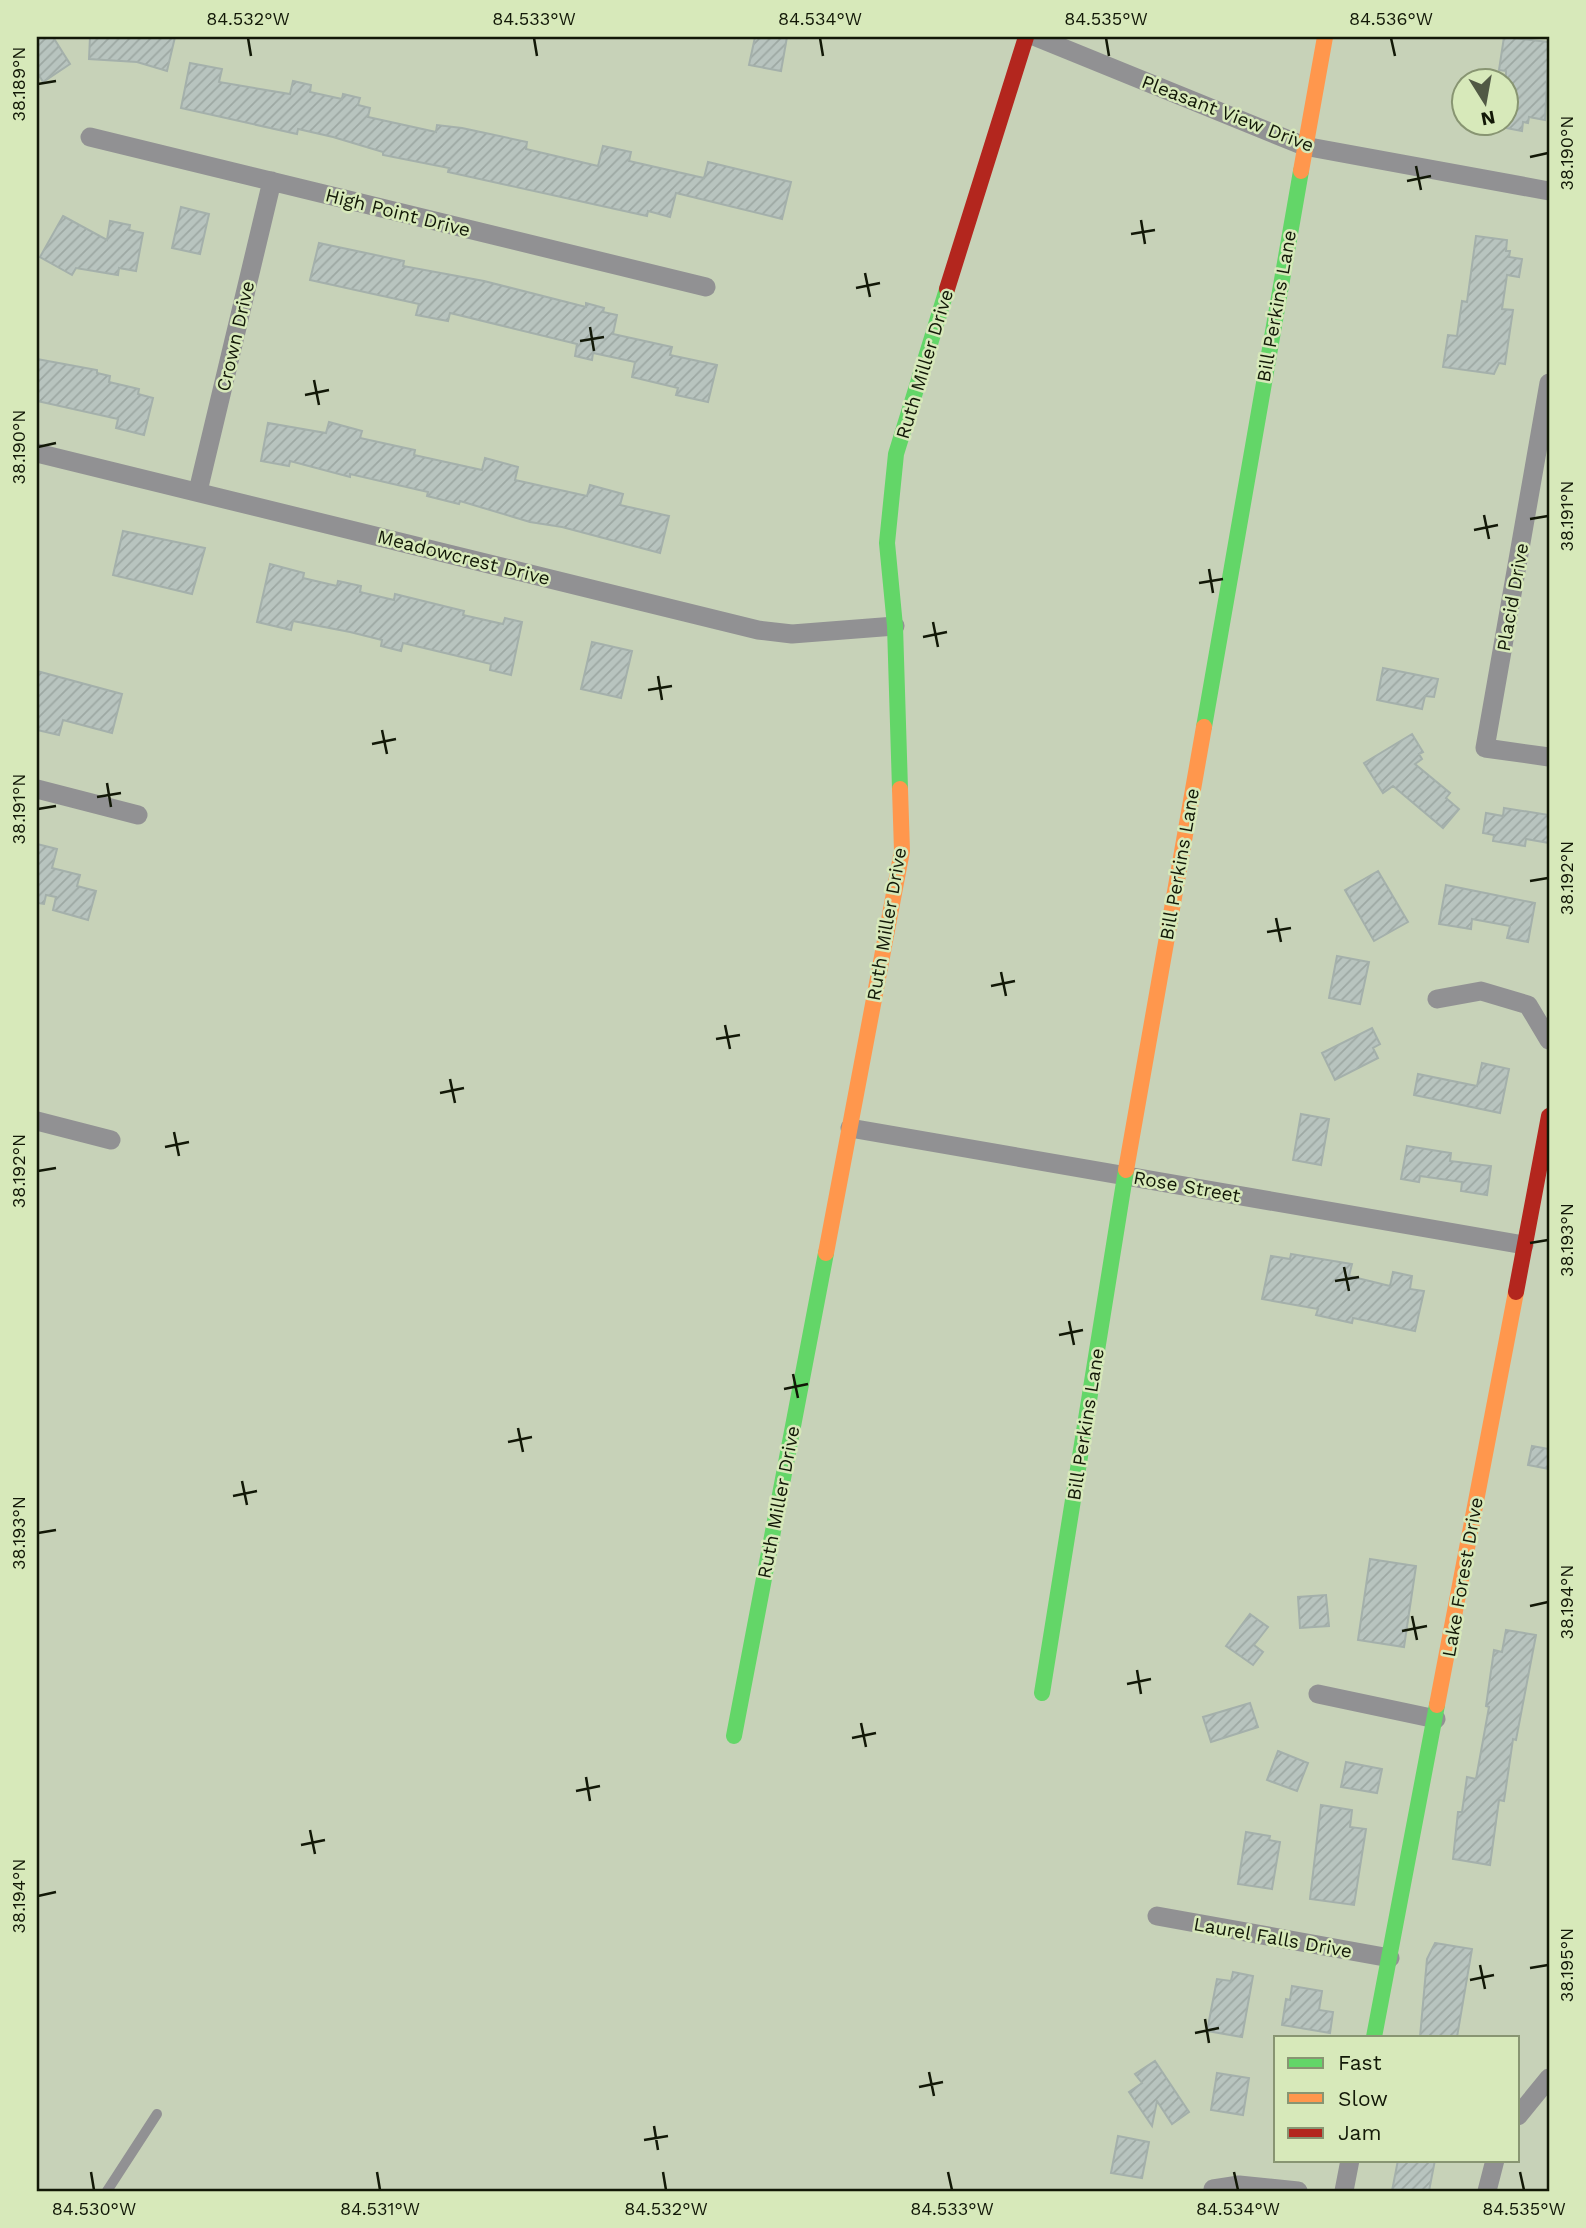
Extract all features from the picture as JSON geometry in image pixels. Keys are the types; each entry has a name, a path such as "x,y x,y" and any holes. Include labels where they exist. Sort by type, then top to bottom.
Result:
{"street":[{"name":"Ruth Miller Drive","path":"734,1735 850,1128 882,942 902,851 895,626 887,543 896,454 1026,37"},
{"name":"Pleasant View Drive","path":"1036,37 1304,146 1549,191"},
{"name":"Bill Perkins Lane","path":"1042,1693 1125,1175 1325,37"},
{"name":"High Point Drive","path":"90,137 706,287"},
{"name":"Crown Drive","path":"198,491 272,181"},
{"name":"Placid Drive","path":"1549,383 1485,748 1549,757"},
{"name":"Meadowcrest Drive","path":"37,453 758,630 792,634 895,626"},
{"path":"37,789 138,814"},
{"path":"1437,999 1480,991 1528,1006 1549,1040"},
{"name":"Lake Forest Drive","path":"1374,2036 1549,1116"},
{"path":"37,1121 111,1140"},
{"name":"Rose Street","path":"850,1128 1524,1245"},
{"path":"1318,1694 1436,1719"},
{"name":"Laurel Falls Drive","path":"1157,1916 1390,1958"},
{"path":"1520,2113 1540,2085 1549,2078"},
{"path":"1344,2191 1350,2162"},
{"path":"1487,2191 1494,2162"},
{"path":"1213,2189 1239,2185 1298,2191"}],"lane":[{"path":"107,2191 157,2114"}],"building":[{"path":"37,37 53,37 70,64 43,82 37,72"},
{"path":"90,37 175,37 167,71 137,62 89,59"},
{"path":"755,37 787,37 781,71 749,65"},
{"path":"1504,37 1549,42 1545,120 1529,117 1528,123 1523,122 1520,131 1520,66 1500,66"},
{"path":"190,63 222,69 219,82 290,94 293,81 311,85 310,92 342,99 343,94 360,98 358,105 370,108 368,117 436,132 437,125 462,128 527,142 526,149 598,166 603,146 631,152 629,161 704,178 708,162 791,182 782,219 676,193 670,217 648,211 647,216 448,172 449,168 383,155 383,152 333,137 298,129 297,134 181,108"},
{"path":"181,207 209,214 200,254 172,248"},
{"path":"63,216 107,240 110,221 130,225 129,230 143,233 136,271 119,268 118,275 76,268 72,275 40,257"},
{"path":"1476,236 1507,240 1506,251 1510,251 1509,257 1522,259 1519,277 1507,275 1502,309 1513,310 1505,364 1499,363 1494,374 1443,367 1448,335 1457,336 1462,301 1467,302"},
{"path":"319,243 404,261 403,266 484,281 586,307 586,303 604,308 603,312 617,315 613,334 672,347 670,355 717,365 708,402 676,395 678,388 632,377 635,362 593,353 592,360 575,356 577,344 450,313 448,321 416,315 419,304 310,280"},
{"path":"37,359 97,370 97,373 110,376 109,382 139,389 138,394 153,398 144,435 116,428 118,419 37,401"},
{"path":"329,422 362,431 360,438 415,450 414,455 482,470 485,458 518,467 515,480 587,496 590,485 623,494 620,505 669,516 660,553 562,527 530,522 460,501 459,504 427,496 428,492 350,474 350,477 290,461 289,466 261,461 268,423 326,433"},
{"path":"123,531 205,548 192,594 113,575"},
{"path":"270,564 304,573 303,578 337,586 338,581 361,586 360,592 394,600 395,594 503,624 505,618 522,622 511,675 490,670 491,664 403,643 401,651 381,646 382,640 350,632 293,621 291,630 257,622"},
{"path":"592,642 632,651 621,698 581,689"},
{"path":"1383,668 1438,679 1434,697 1425,696 1422,709 1377,700"},
{"path":"37,671 122,694 112,733 63,720 59,735 37,730"},
{"path":"1412,734 1423,752 1419,754 1422,759 1415,764 1450,793 1446,798 1459,809 1443,828 1393,786 1383,793 1364,763"},
{"path":"1504,808 1549,815 1549,843 1526,839 1525,846 1493,841 1494,835 1483,833 1486,813 1503,816"},
{"path":"37,844 57,849 52,868 80,875 77,886 96,891 88,920 53,910 56,897 46,895 44,904 37,903"},
{"path":"1378,871 1408,922 1374,941 1345,890"},
{"path":"1446,885 1535,903 1528,942 1507,938 1510,926 1472,919 1471,929 1439,924"},
{"path":"1337,956 1369,962 1360,1004 1329,998"},
{"path":"1372,1028 1380,1044 1373,1048 1378,1058 1335,1080 1322,1053"},
{"path":"1482,1063 1509,1069 1500,1113 1414,1095 1418,1074 1477,1086"},
{"path":"1301,1114 1329,1119 1321,1165 1293,1160"},
{"path":"1407,1146 1451,1153 1450,1161 1491,1166 1487,1195 1461,1191 1462,1182 1420,1176 1419,1182 1401,1179"},
{"path":"1291,1254 1352,1264 1349,1276 1390,1286 1393,1272 1412,1276 1410,1289 1424,1291 1415,1331 1353,1318 1352,1323 1316,1315 1318,1309 1262,1299 1271,1256 1290,1259"},
{"path":"1532,1446 1549,1449 1549,1469 1528,1465"},
{"path":"1370,1559 1416,1566 1404,1647 1358,1640"},
{"path":"1326,1595 1329,1626 1300,1628 1298,1597"},
{"path":"1250,1614 1268,1627 1254,1645 1263,1652 1253,1665 1226,1646"},
{"path":"1506,1630 1536,1635 1516,1740 1513,1739 1504,1801 1499,1800 1490,1865 1453,1859 1458,1812 1462,1812 1467,1777 1476,1779 1489,1707 1486,1706 1494,1650 1502,1652"},
{"path":"1250,1703 1258,1727 1211,1742 1203,1717"},
{"path":"1278,1751 1308,1763 1297,1791 1267,1780"},
{"path":"1346,1762 1382,1769 1377,1793 1341,1787"},
{"path":"1321,1805 1352,1810 1350,1827 1366,1829 1354,1905 1310,1899"},
{"path":"1246,1832 1270,1836 1269,1840 1280,1842 1272,1889 1238,1884"},
{"path":"1435,1943 1472,1949 1457,2036 1420,2036 1427,1959"},
{"path":"1233,1972 1253,1976 1242,2037 1207,2031 1217,1979 1231,1981"},
{"path":"1292,1986 1322,1991 1319,2010 1333,2012 1330,2033 1282,2025 1286,1999 1290,2000"},
{"path":"1155,2061 1189,2112 1172,2124 1157,2101 1152,2126 1129,2092 1142,2083 1135,2074"},
{"path":"1217,2073 1249,2078 1243,2115 1211,2110"},
{"path":"1118,2136 1149,2142 1142,2178 1111,2173"},
{"path":"1398,2162 1435,2162 1429,2191 1392,2191"}],"traffic: fast":[{"path":"1204,727 1301,171"},
{"path":"900,789 895,626 887,543 896,454 947,289"},
{"path":"1042,1693 1126,1170"},
{"path":"734,1736 826,1253"},
{"path":"1374,2036 1437,1705"}],"traffic: slow":[{"path":"1301,171 1325,37"},
{"path":"1126,1170 1204,727"},
{"path":"826,1253 902,851 900,789"},
{"path":"1437,1705 1516,1292"}],"traffic: jam":[{"path":"947,289 1026,37"},
{"path":"1516,1292 1549,1116"}]}
